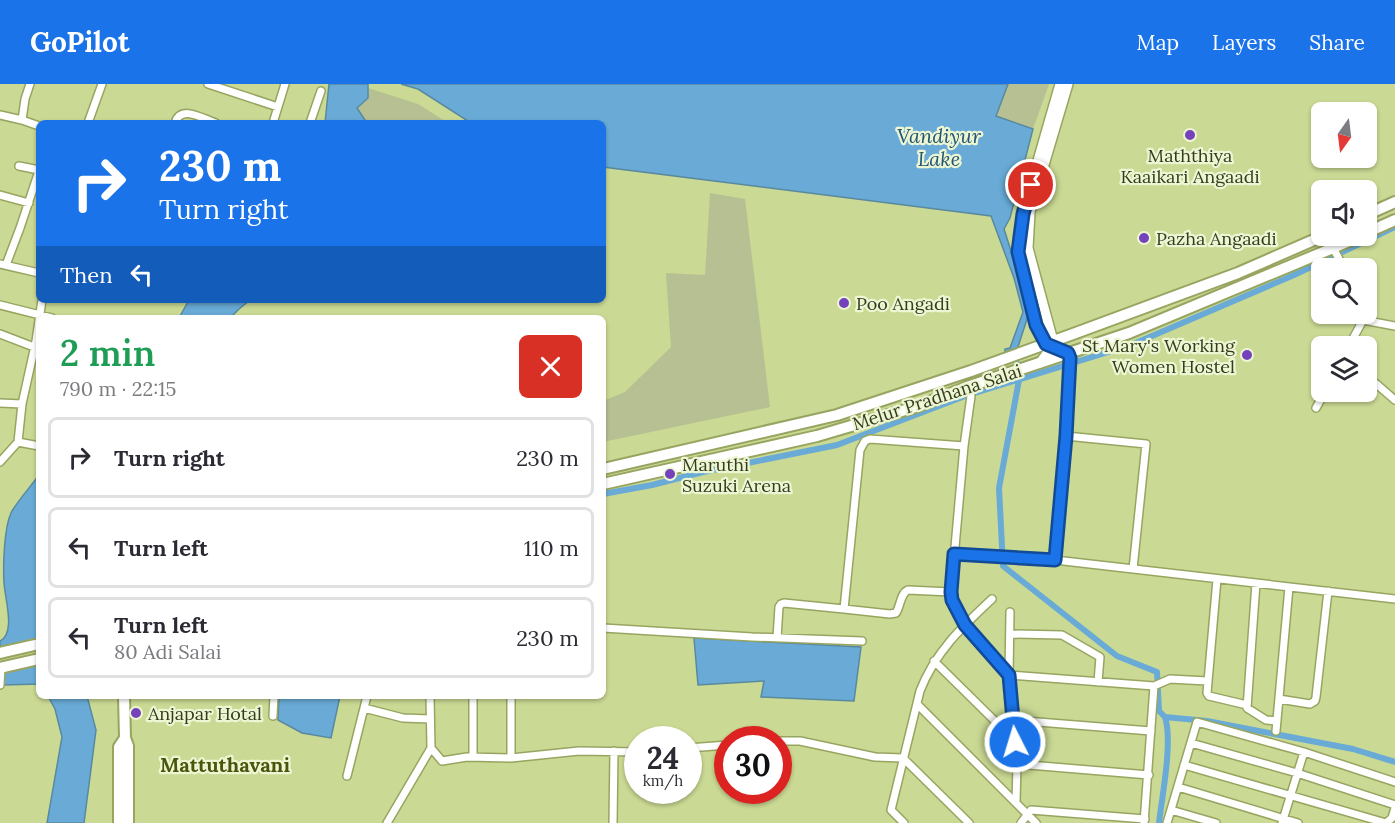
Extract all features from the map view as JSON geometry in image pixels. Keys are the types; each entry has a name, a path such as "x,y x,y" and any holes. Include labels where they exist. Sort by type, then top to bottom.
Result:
{"main road":[{"path":"1030,350 1037,339 1036,325 1018,252 1023,214 1060,84"},
{"path":"1040,363 1051,344 1028,248 1030,212 1068,84"},
{"path":"1377,210 1395,202"},
{"path":"1377,228 1395,220"},
{"name":"Melur Pradhana Salai","path":"606,468 837,415 1051,344 1238,273 1311,241"},
{"name":"Melur Pradhana Salai","path":"606,483 817,436 970,391 1012,372 1069,355 1129,333 1342,246"},
{"path":"1047,322 1056,331 1071,335"},
{"path":"1036,325 1051,344 1069,355"},
{"path":"3,652 36,645"},
{"path":"0,669 36,660"},
{"path":"124,699 125,738 128,746 128,823"},
{"path":"118,823 119,747 125,738"}],"street":[{"path":"22,120 30,84"},
{"path":"89,120 102,84"},
{"path":"208,84 278,107"},
{"path":"274,120 285,84"},
{"path":"311,120 321,91"},
{"path":"176,120 181,114 187,113 207,120"},
{"path":"0,115 36,125"},
{"path":"19,166 36,170"},
{"path":"36,180 3,265 36,272"},
{"path":"0,195 28,203"},
{"path":"1334,250 1337,258"},
{"path":"39,314 41,303"},
{"path":"0,305 42,315"},
{"path":"1377,321 1395,327"},
{"path":"0,334 35,351 22,405 18,442 0,462"},
{"path":"1055,560 1066,436 1069,355"},
{"path":"1377,384 1395,400"},
{"path":"970,391 951,592 952,600 965,625 1009,675 1155,686 1170,679 1207,681"},
{"path":"1316,408 1319,402"},
{"path":"0,403 22,405"},
{"path":"1066,436 1146,444 1133,569"},
{"path":"844,609 862,444 870,439 964,446"},
{"path":"18,442 36,445"},
{"path":"954,554 1055,560 1395,599"},
{"path":"1217,579 1206,689 1209,696 1247,705"},
{"path":"1256,583 1247,708 1266,720 1277,721"},
{"path":"1276,731 1289,587"},
{"path":"777,638 779,607 784,603 890,614 896,613 905,591 951,592"},
{"path":"1279,699 1310,704 1317,697 1328,591"},
{"path":"901,822 891,810 926,675 942,650 992,598"},
{"path":"1010,612 1009,675 1017,764 1016,802"},
{"path":"606,628 707,635 862,640"},
{"path":"1010,634 1062,635 1100,657 1098,682"},
{"path":"934,661 1001,727 1017,764"},
{"path":"0,669 0,684"},
{"path":"1021,823 1031,810 1145,821 1155,686"},
{"path":"273,716 274,699"},
{"path":"347,776 366,699"},
{"path":"387,823 431,748 430,699"},
{"path":"472,699 473,757"},
{"path":"511,699 511,758"},
{"path":"917,704 1036,823"},
{"path":"364,708 403,718 430,719"},
{"path":"1013,720 1151,731"},
{"path":"1167,823 1197,722 1395,782"},
{"path":"792,741 875,757 903,758 969,823"},
{"path":"1184,765 1386,823 1392,818 1395,807 1298,773 1191,743"},
{"path":"431,748 442,761 473,757 511,758 579,751 624,751"},
{"path":"613,823 614,751"},
{"path":"1282,821 1304,753"},
{"path":"1017,764 1149,776"},
{"path":"1178,787 1282,821 1298,823"},
{"path":"1171,810 1216,823"}],"green space":[{"path":"1008,84 1049,84 1033,129 996,116"},
{"path":"368,88 418,104 443,120 365,120 357,108 367,98"},
{"path":"710,193 745,199 770,407 606,441 606,400 625,392 671,347 666,273 705,275"}],"water":[{"path":"329,84 368,84 368,98 357,108 365,120 325,120"},
{"name":"Vandiyur Lake","path":"401,84 1008,84 996,116 1033,129 1010,218 1004,229 1029,313 1017,350 1005,354 1005,349 1010,348 1023,312 1014,278 991,216 606,167 606,120 466,120 418,89"},
{"path":"187,303 246,303 233,315 181,315"},
{"path":"36,479 36,640 0,648 0,641 8,631 9,623 4,583 5,537 11,513"},
{"path":"694,638 861,647 854,701 761,697 764,681 698,685"},
{"path":"36,665 36,684 3,685 3,672"},
{"path":"50,699 88,699 96,730 84,823 47,823 62,737 55,709"},
{"path":"279,699 339,699 331,738 302,733 278,720"}],"waterway":[{"path":"606,493 837,445 965,396 1131,345 1294,275 1395,227"},
{"path":"1015,353 1019,380 999,488 1003,566 1117,656 1157,672 1159,711 1165,717 1207,721 1353,749 1395,762"},
{"path":"1159,823 1168,740 1165,717"}],"place":[{"name":"Maththiya Kaaikari Angaadi","path":"1190,135"},
{"name":"Pazha Angaadi","path":"1144,238"},
{"name":"Poo Angadi","path":"844,303"},
{"name":"St Mary's Working Women Hostel","path":"1247,355"},
{"name":"Maruthi Suzuki Arena","path":"670,474"},
{"name":"Anjapar Hotal","path":"136,713"}],"district":[{"name":"Mattuthavani","path":"225,764"}],"route":[{"path":"1015,742 1009,675 965,625 952,600 951,592 954,554 1055,560 1070,358 1068,353 1046,344 1036,325 1018,252 1023,214 1031,185"}]}
